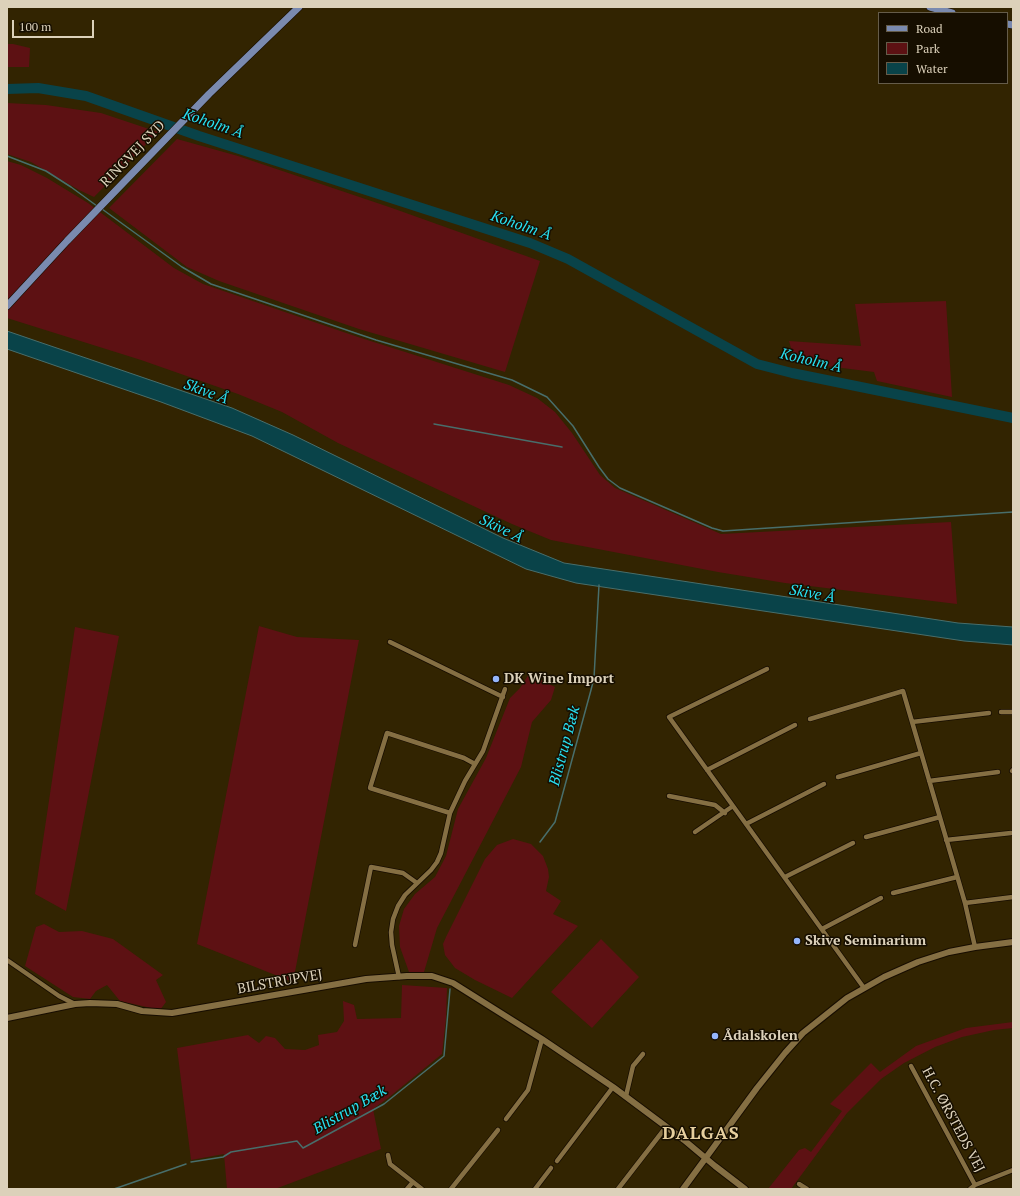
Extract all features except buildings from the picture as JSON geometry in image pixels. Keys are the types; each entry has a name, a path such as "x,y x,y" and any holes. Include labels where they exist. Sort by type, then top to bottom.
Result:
{"main road":[{"name":"RINGVEJ SYD","path":"7,306 67,241 209,94 299,7"},
{"path":"930,7 948,12"}],"street":[{"path":"390,642 502,697"},
{"path":"767,669 669,717 864,988"},
{"path":"400,977 392,945 391,932 393,918 405,895 431,870 437,862 441,853 450,814 462,786 489,736 505,689"},
{"path":"810,719 903,691 965,903 975,947"},
{"path":"1001,712 1013,712"},
{"path":"912,722 989,713"},
{"path":"707,770 795,725"},
{"path":"450,814 370,788 387,733 464,758 475,764"},
{"path":"838,778 921,753"},
{"path":"929,781 998,772"},
{"path":"746,824 824,784"},
{"path":"669,796 714,805 725,813"},
{"path":"695,832 734,806"},
{"path":"866,837 940,817"},
{"path":"946,840 1011,833"},
{"path":"785,877 853,842"},
{"path":"355,944 371,867 403,873 417,883"},
{"path":"893,894 957,877"},
{"path":"965,903 1013,897"},
{"path":"822,929 881,898"},
{"path":"683,1189 785,1053 804,1033 847,998 884,977 918,962 949,952 1013,942"},
{"path":"7,960 59,996 75,1004"},
{"name":"BILSTRUPVEJ","path":"7,1018 75,1004 117,1004 142,1011 172,1013 359,980 432,976 453,983 542,1039 614,1087 745,1189"},
{"path":"506,1119 528,1090 542,1039"},
{"path":"626,1096 632,1066 643,1054"},
{"name":"H.C. ØRSTEDS VEJ","path":"911,1066 975,1185"},
{"path":"557,1161 614,1087"},
{"path":"618,1189 666,1127"},
{"path":"450,1189 498,1130"},
{"path":"388,1155 390,1164 422,1189"},
{"path":"534,1189 551,1168"},
{"path":"970,1189 975,1185 1013,1170"},
{"path":"408,1189 413,1182"},
{"path":"799,1184 807,1189"}],"green space":[{"path":"7,44 30,48 29,67 7,67"},
{"path":"7,103 46,105 101,113 158,132 94,197 31,162 7,154"},
{"path":"177,139 238,156 392,208 540,261 505,372 359,329 219,281 187,267 109,208"},
{"path":"7,161 21,165 47,178 88,203 174,268 203,284 358,337 509,385 537,398 555,412 572,433 600,475 615,488 721,534 951,522 957,604 785,583 718,572 551,540 512,524 338,443 282,412 238,394 141,360 7,318"},
{"path":"946,301 952,397 877,381 874,372 795,362 789,341 861,346 855,304"},
{"path":"259,626 297,637 359,640 293,982 197,944"},
{"path":"75,627 119,636 66,911 35,894"},
{"path":"529,674 555,687 551,700 532,722 521,767 437,928 424,972 409,972 400,947 399,926 404,909 415,894 435,877 446,856 458,809 486,758 510,698 520,688"},
{"path":"513,839 531,844 543,856 548,869 549,877 546,891 561,901 553,914 578,926 512,998 475,980 455,968 445,955 443,944 485,859 497,845"},
{"path":"44,924 59,932 82,931 113,939 163,975 156,980 166,1002 160,1010 120,1001 107,985 96,991 90,999 73,997 25,966 36,927"},
{"path":"601,939 639,977 592,1028 551,992"},
{"path":"402,985 447,988 446,1018 442,1054 373,1109 381,1149 275,1189 227,1189 224,1154 191,1160 177,1048 248,1035 259,1043 266,1036 275,1038 285,1049 305,1050 319,1045 318,1035 337,1032 344,1021 343,1001 354,1005 357,1019 401,1018"},
{"path":"1013,1022 1013,1028 994,1030 962,1037 935,1047 904,1063 881,1079 847,1113 791,1189 768,1189 799,1150 805,1148 811,1152 842,1111 830,1104 871,1063 880,1072 916,1046 966,1028"}],"water":[{"path":"7,331 232,408 293,435 503,538 564,563 958,623 1013,627 1013,645 964,641 576,583 526,569 252,436 161,402 7,349"}],"waterway":[{"name":"Koholm Å","path":"7,89 38,88 86,96 199,136 530,243 568,259 757,364 792,373 1013,418"},
{"path":"7,156 46,171 97,206"},
{"path":"102,209 182,267 211,284 376,340 512,380 547,397 573,426 608,479 620,488 712,528 723,531 1013,512"},
{"path":"434,424 562,447"},
{"name":"Blistrup Bæk","path":"540,842 555,822 594,678 599,585"},
{"name":"Blistrup Bæk","path":"191,1162 223,1157 231,1152 297,1141 303,1148 384,1104 444,1056 450,989"},
{"name":"Blistrup Bæk","path":"114,1189 186,1164"}],"place":[{"name":"DK Wine Import","path":"496,679"},
{"name":"Skive Seminarium","path":"797,941"},
{"name":"Ådalskolen","path":"715,1036"}],"district":[{"name":"DALGAS","path":"701,1134"}],"water label":[{"name":"Skive Å","path":"206,392"},
{"name":"Skive Å","path":"501,529"},
{"name":"Skive Å","path":"812,594"}]}
